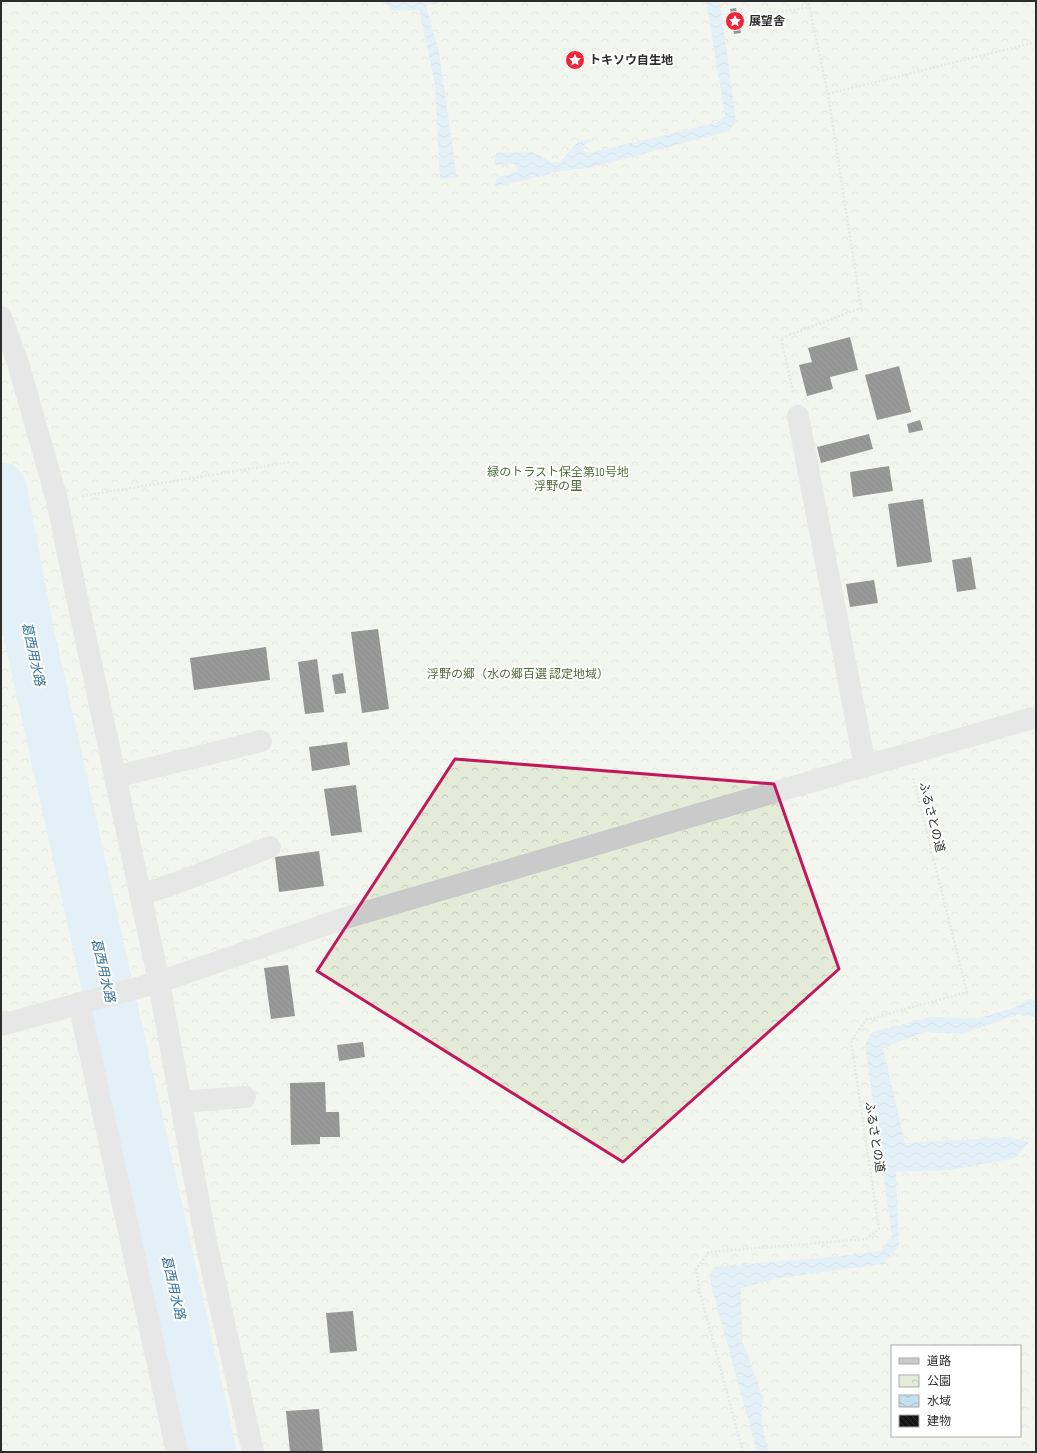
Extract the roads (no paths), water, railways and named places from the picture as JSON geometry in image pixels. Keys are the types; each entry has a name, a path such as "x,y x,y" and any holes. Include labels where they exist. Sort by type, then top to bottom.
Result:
{"street":[{"path":"1,317 18,363 58,500 140,895 151,984 180,1102 206,1242 253,1452"},
{"path":"798,416 865,766"},
{"path":"1,1025 151,984 342,919 865,766 1036,718"},
{"path":"115,777 261,741"},
{"path":"140,895 180,882 270,847"},
{"path":"85,1002 177,1452"},
{"path":"180,1102 245,1097"}],"water":[{"path":"446,1 426,6 439,52 457,178 440,179 435,85 419,10 393,11 383,2"},
{"path":"706,1 720,1 736,121 729,131 590,168 562,171 495,187 496,178 519,171 514,164 494,165 496,153 532,152 552,162 560,162 578,142 592,139 580,149 589,153 715,123 725,116"},
{"path":"1028,999 1036,1000 1036,1017 1017,1015 961,1034 924,1032 883,1048 905,1143 1010,1137 1029,1142 1016,1158 951,1170 896,1172 899,1247 883,1264 779,1278 741,1288 742,1341 763,1397 761,1419 768,1452 757,1452 709,1277 713,1267 881,1251 892,1236 865,1045 872,1032 931,1017 979,1018 1013,1008"}],"waterway":[{"name":"葛西用水路","path":"1,488 29,634 211,1452"}],"place":[{"name":"展望舎","path":"735,21"},
{"name":"トキソウ自生地","path":"575,60"}],"park label":[{"name":"緑のトラスト保全第10号地 浮野の里","path":"558,479"},
{"name":"浮野の郷（水の郷百選 認定地域）","path":"518,674"}]}
